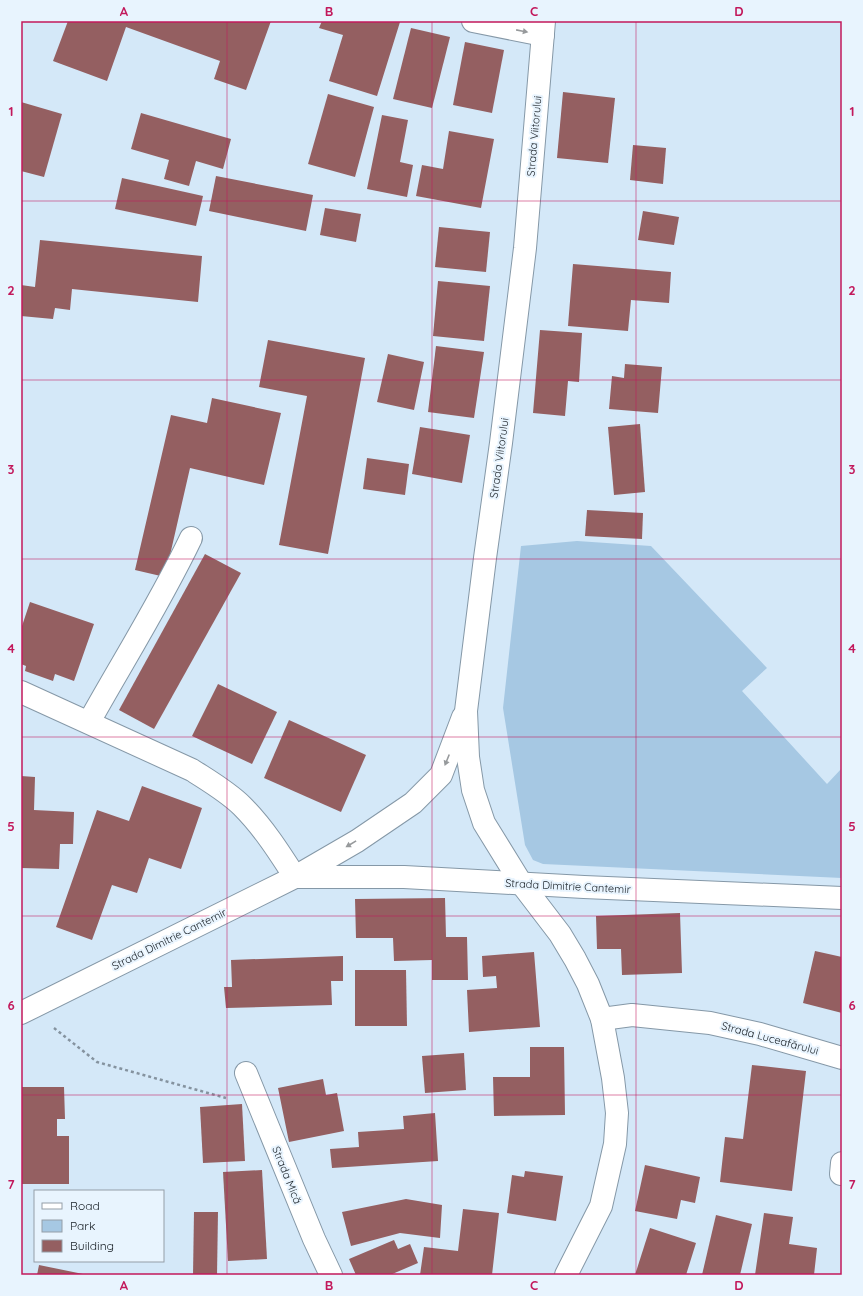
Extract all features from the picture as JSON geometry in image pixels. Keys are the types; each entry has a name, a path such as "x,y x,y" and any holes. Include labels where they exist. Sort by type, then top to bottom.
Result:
{"street":[{"path":"473,21 543,28"},
{"name":"Strada Viitorului","path":"543,28 525,248 466,711 468,757 473,790 484,823 521,883 560,934 588,984 602,1019 613,1078 617,1113 615,1144 601,1206 566,1275"},
{"path":"89,722 175,571 191,538"},
{"path":"21,692 192,770 215,784 242,805 267,834 295,877"},
{"name":"Strada Dimitrie Cantemir","path":"29,1006 295,877 357,841 413,803 441,774 466,711"},
{"name":"Strada Dimitrie Cantemir","path":"295,877 404,877 842,898"},
{"name":"Strada Luceafărului","path":"602,1019 632,1015 710,1023 760,1034 842,1058"},
{"name":"Strada Mică","path":"246,1073 314,1239 331,1275"}],"path":[{"path":"29,1006 98,1062 233,1100 246,1073"}],"green space":[{"path":"577,541 651,546 767,668 742,691 827,784 842,768 842,878 543,864 533,860 525,845 503,708 521,546"}],"building":[{"path":"68,21 271,21 246,90 214,79 220,61 126,27 107,81 53,61"},
{"path":"322,21 400,22 377,96 329,81 343,35 319,28"},
{"path":"411,28 450,37 432,108 393,99"},
{"path":"465,42 504,50 492,113 453,105"},
{"path":"563,92 615,98 608,163 557,158"},
{"path":"328,94 374,107 355,177 308,164"},
{"path":"21,102 62,114 44,177 21,171"},
{"path":"141,113 231,139 223,169 196,161 189,186 164,179 169,160 131,149"},
{"path":"382,115 408,120 400,162 413,165 407,197 367,189"},
{"path":"449,131 494,139 481,208 416,196 422,165 443,169"},
{"path":"633,145 666,148 663,184 630,180"},
{"path":"216,176 313,195 306,231 209,211"},
{"path":"122,178 203,196 196,226 115,209"},
{"path":"325,208 361,214 356,242 320,235"},
{"path":"643,211 679,217 674,245 638,240"},
{"path":"439,227 490,232 486,272 435,267"},
{"path":"40,240 202,256 198,302 72,289 70,310 55,308 53,319 21,316 21,285 35,287"},
{"path":"573,264 671,272 669,303 631,300 628,331 568,326"},
{"path":"438,281 490,286 484,341 433,336"},
{"path":"540,330 582,333 579,382 568,381 565,416 533,413"},
{"path":"268,340 365,358 328,554 279,545 307,396 259,387"},
{"path":"436,346 484,352 474,418 428,412"},
{"path":"388,354 424,362 414,410 377,402"},
{"path":"625,364 662,367 658,413 609,409 612,376 624,378"},
{"path":"212,398 281,413 264,485 190,468 165,577 135,570 171,415 207,423"},
{"path":"640,424 645,492 614,495 608,427"},
{"path":"420,427 470,435 462,483 412,474"},
{"path":"367,458 409,464 405,495 363,489"},
{"path":"587,510 643,513 642,539 585,536"},
{"path":"205,554 241,573 154,729 119,710"},
{"path":"30,602 94,624 74,681 55,674 53,681 25,671 26,666 21,664 21,629"},
{"path":"218,684 277,712 252,764 192,736"},
{"path":"289,720 366,755 341,812 264,778"},
{"path":"21,776 35,777 34,810 74,812 73,844 60,844 59,869 21,868"},
{"path":"142,786 202,808 181,869 149,858 137,893 112,885 92,940 56,927 97,810 129,821"},
{"path":"445,898 446,937 467,937 468,980 432,980 432,960 394,961 393,938 356,938 355,899"},
{"path":"680,913 682,973 622,975 621,949 597,949 596,916"},
{"path":"815,951 842,957 842,1013 803,1003"},
{"path":"534,952 540,1027 469,1032 467,990 497,988 496,976 483,977 482,956"},
{"path":"343,956 343,981 331,981 332,1005 226,1008 224,987 232,987 231,960"},
{"path":"355,970 406,970 407,1026 355,1026"},
{"path":"530,1047 564,1047 565,1115 494,1116 493,1077 530,1077"},
{"path":"464,1053 466,1090 425,1093 422,1056"},
{"path":"752,1065 806,1071 792,1191 720,1182 725,1137 743,1139"},
{"path":"323,1079 326,1095 337,1093 344,1131 289,1142 278,1088"},
{"path":"21,1087 64,1087 65,1119 57,1119 57,1136 69,1136 69,1184 21,1184"},
{"path":"242,1104 245,1161 203,1163 200,1107"},
{"path":"435,1113 438,1161 332,1168 330,1149 359,1147 358,1132 404,1129 403,1116"},
{"path":"645,1165 700,1177 695,1203 681,1200 677,1219 635,1211"},
{"path":"262,1170 267,1259 228,1261 223,1172"},
{"path":"525,1171 563,1176 556,1221 507,1213 512,1175 524,1177"},
{"path":"406,1199 442,1205 440,1238 400,1233 351,1246 342,1212"},
{"path":"463,1209 499,1213 492,1275 420,1275 424,1247 458,1251"},
{"path":"194,1212 218,1212 217,1275 193,1275"},
{"path":"764,1213 793,1217 789,1244 817,1248 814,1275 755,1275"},
{"path":"716,1215 752,1224 740,1275 702,1275"},
{"path":"650,1228 696,1243 686,1275 635,1275"},
{"path":"394,1240 398,1249 410,1244 418,1263 390,1275 356,1275 349,1259"},
{"path":"39,1265 83,1274 83,1275 37,1275"}]}
